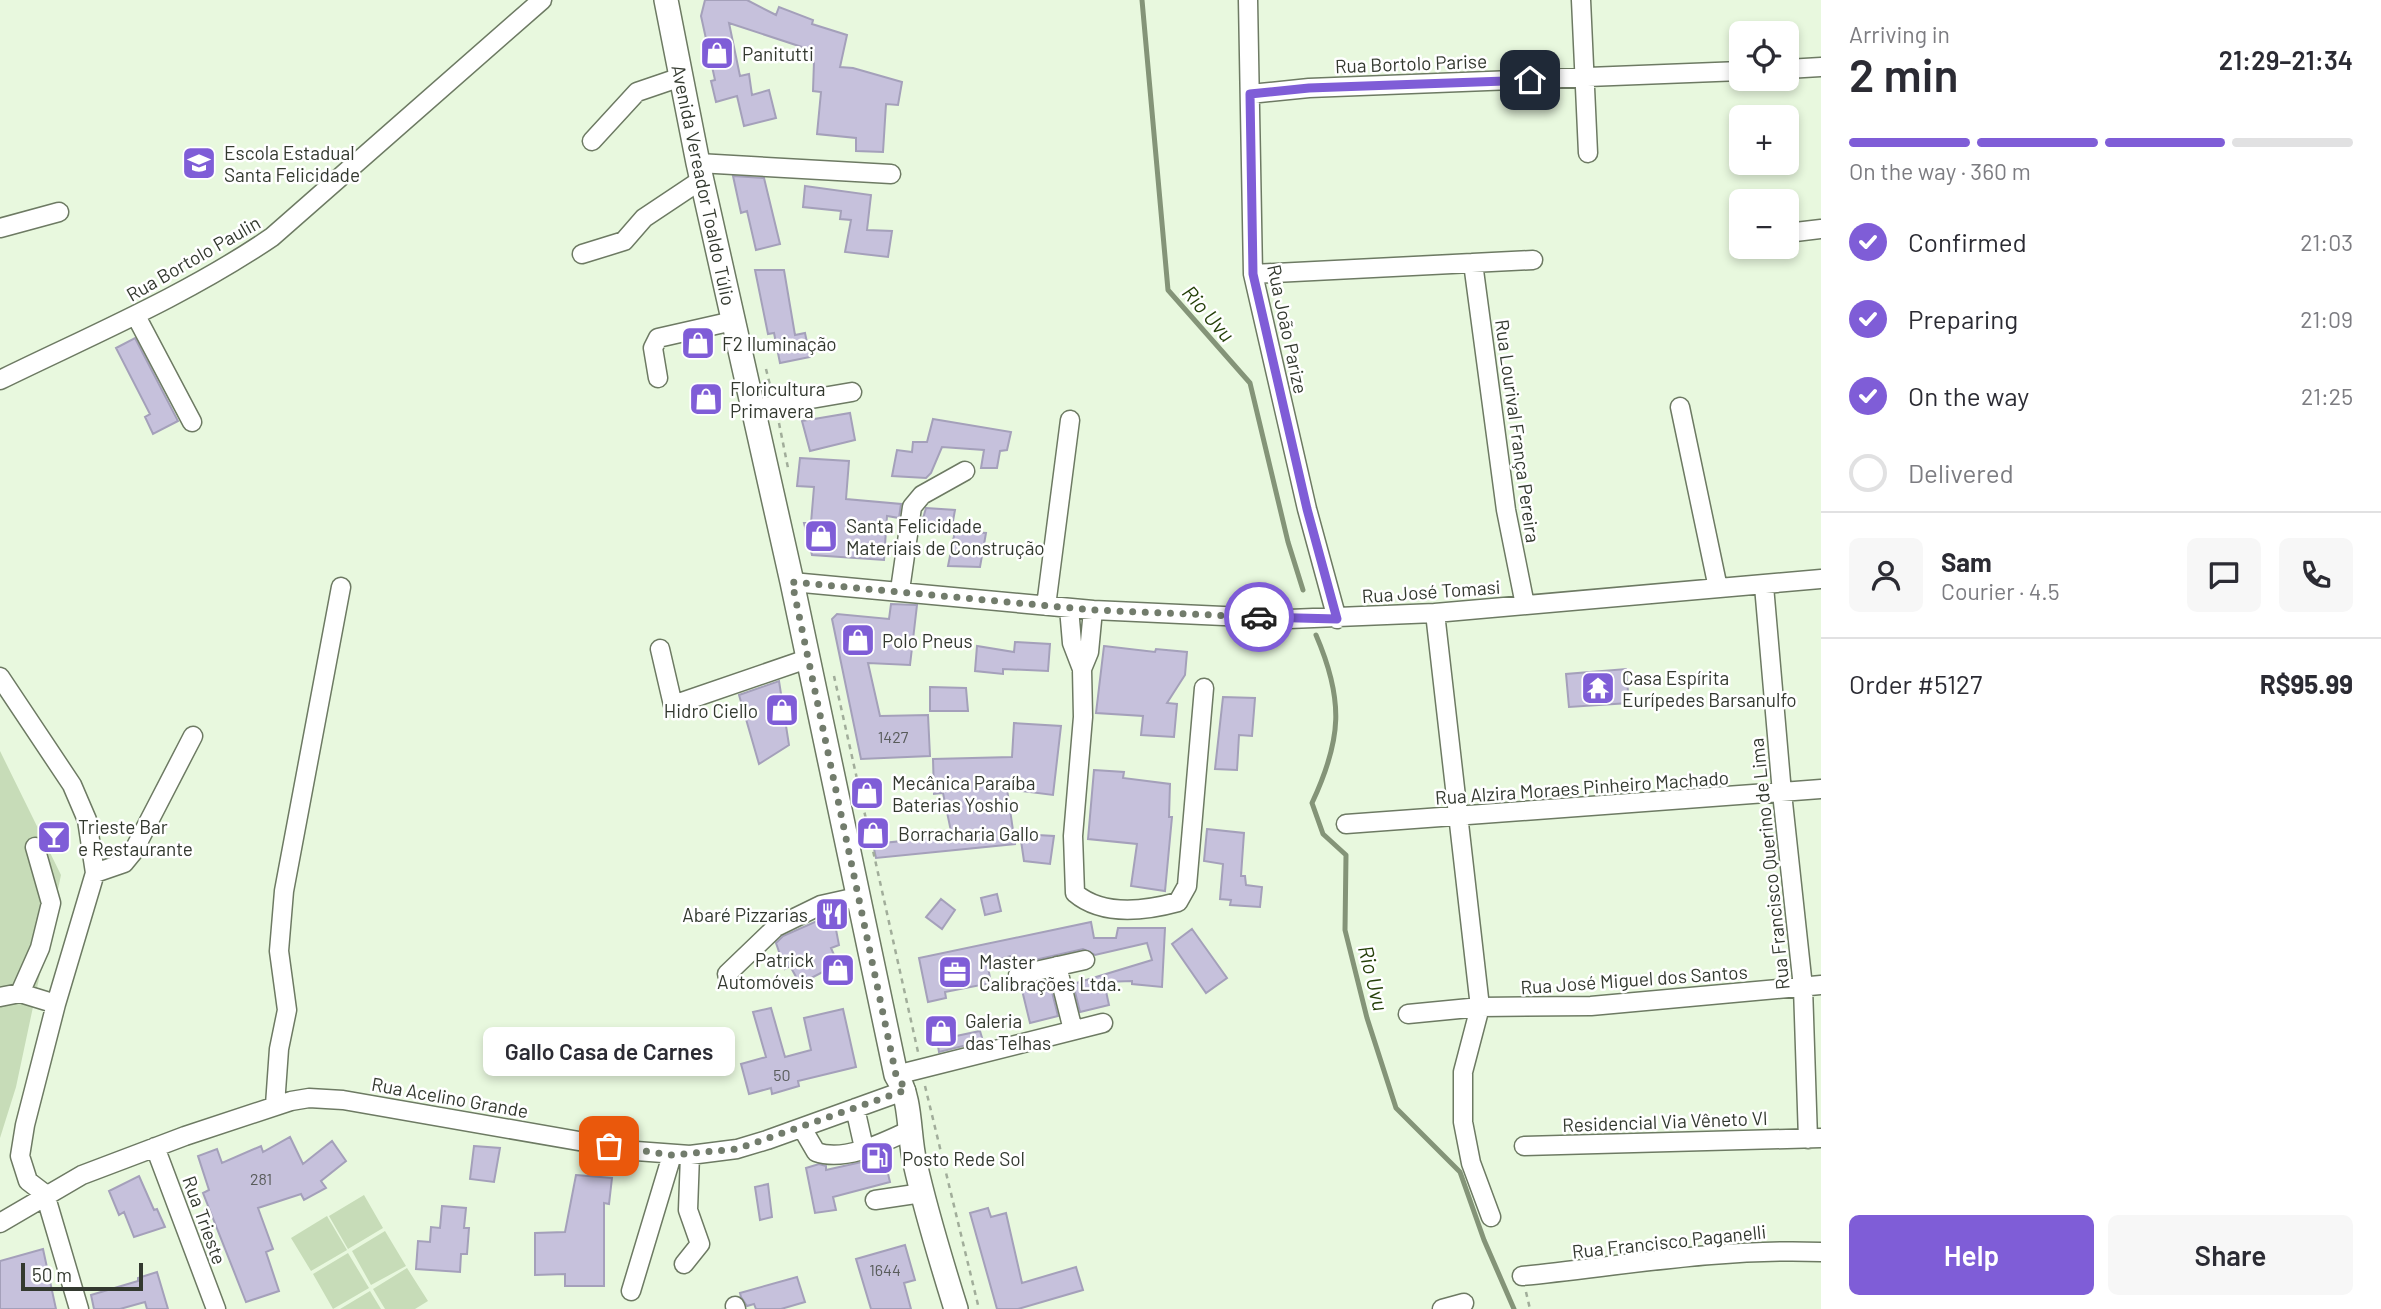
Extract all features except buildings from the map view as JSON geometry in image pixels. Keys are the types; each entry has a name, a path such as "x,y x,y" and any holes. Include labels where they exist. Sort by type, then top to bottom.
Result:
{"main road":[{"name":"Avenida Vereador Toaldo Túlio","path":"666,0 700,172 792,582 857,897 901,1082 908,1131 922,1193 956,1309"}],"street":[{"name":"Rua Bortolo Paulin","path":"0,380 136,316 239,259 272,237 542,0"},
{"name":"Rua João Parize","path":"1248,0 1253,274 1307,509 1337,619"},
{"path":"1581,0 1588,153"},
{"path":"1799,68 1821,67"},
{"name":"Rua Bortolo Parise","path":"1250,94 1309,88 1729,72"},
{"path":"592,141 637,92 681,77"},
{"path":"582,254 624,241 644,218 700,172 891,174"},
{"path":"0,228 59,212"},
{"path":"1799,232 1821,229"},
{"path":"1253,274 1533,260"},
{"name":"Rua Lourival França Pereira","path":"1473,263 1506,510 1525,605"},
{"path":"136,316 192,422"},
{"path":"658,378 653,348 658,338 733,321"},
{"path":"753,409 852,392"},
{"path":"1680,407 1718,588"},
{"path":"1046,606 1070,420"},
{"path":"900,590 912,507 922,495 965,471"},
{"name":"Rua José Tomasi","path":"792,582 1093,610 1337,619 1764,586 1821,579"},
{"name":"Rua Francisco Querino de Lima","path":"1764,586 1782,793 1812,986 1814,1138"},
{"path":"275,1105 278,1049 287,1010 279,951 284,891 341,587"},
{"path":"1069,608 1072,643 1082,669 1083,717 1073,836 1075,893 1088,905 1147,911 1178,902 1187,886 1203,688"},
{"path":"1082,669 1089,652 1093,610"},
{"path":"1436,613 1480,1007 1463,1072 1463,1122 1471,1163 1491,1217"},
{"path":"660,649 673,705 807,659"},
{"path":"0,677 72,785 88,820 95,873 56,1004 25,1125 20,1156 28,1181 45,1194 79,1309"},
{"path":"95,873 124,863 133,852 193,736"},
{"name":"Rua Alzira Moraes Pinheiro Machado","path":"1346,824 1458,818 1821,789"},
{"path":"20,993 40,948 51,903 34,847"},
{"path":"727,974 757,948 772,929 821,905 857,897"},
{"path":"1018,975 1085,960"},
{"path":"1057,966 1073,1030"},
{"name":"Rua José Miguel dos Santos","path":"1408,1014 1480,1007 1591,1006 1812,986"},
{"path":"0,997 20,993 56,1004"},
{"name":"Rua Acelino Grande","path":"0,1223 45,1194 82,1175 275,1105 309,1098 343,1101 681,1155 737,1149 855,1108 921,1069 1103,1023"},
{"path":"855,1108 864,1148"},
{"path":"802,1128 816,1152 826,1156 864,1148 908,1131"},
{"name":"Residencial Via Vêneto VI","path":"1524,1146 1814,1138"},
{"name":"Rua Trieste","path":"155,1147 216,1309"},
{"path":"681,1155 688,1210 700,1244 684,1264"},
{"path":"631,1291 681,1155"},
{"path":"875,1200 922,1193"},
{"name":"Rua Francisco Paganelli","path":"1522,1276 1715,1256 1785,1251 1821,1252"},
{"path":"1442,1309 1464,1303"}],"path":[{"path":"831,664 921,1069 979,1309"}],"green space":[{"path":"0,751 61,875 16,1087 0,1138"},
{"path":"364,1195 383,1228 348,1249 329,1216"},
{"path":"327,1216 347,1250 311,1271 291,1238"},
{"path":"385,1231 406,1266 371,1285 352,1251"},
{"path":"348,1253 369,1288 333,1309 313,1274"},
{"path":"407,1268 428,1301 415,1309 385,1309 373,1289"},
{"path":"370,1291 381,1309 340,1309"}],"waterway":[{"name":"Rio Uvu","path":"1142,0 1168,290 1250,383 1288,542 1303,590"},
{"name":"Rio Uvu","path":"1316,635 1331,680 1336,719 1329,759 1312,803 1323,834 1346,855 1345,930 1367,1018 1396,1108 1460,1172 1484,1240 1514,1309"}],"way so far":[{"path":"609,1146 672,1155 737,1149 906,1090 896,1075 792,582 1093,610 1259,617"}],"place":[{"name":"Panitutti","path":"717,53"},
{"name":"Escola Estadual Santa Felicidade","path":"199,163"},
{"name":"F2 Iluminação","path":"698,343"},
{"name":"Floricultura Primavera","path":"706,399"},
{"name":"Santa Felicidade Materiais de Construção","path":"821,536"},
{"name":"Polo Pneus","path":"858,640"},
{"name":"Casa Espírita Eurípedes Barsanulfo","path":"1598,688"},
{"name":"Hidro Ciello","path":"782,710"},
{"name":"Mecânica Paraíba Baterias Yoshio","path":"867,793"},
{"name":"Borracharia Gallo","path":"873,833"},
{"name":"Trieste Bar e Restaurante","path":"54,837"},
{"name":"Abaré Pizzarias","path":"832,914"},
{"name":"Patrick Automóveis","path":"838,970"},
{"name":"Master Calibrações Ltda.","path":"955,972"},
{"name":"Galeria das Telhas","path":"941,1031"},
{"name":"Gallo Casa de Carnes","path":"609,1146"},
{"name":"Posto Rede Sol","path":"877,1158"}],"route":[{"path":"1259,617 1337,619 1307,509 1253,274 1250,94 1309,88 1530,80"}]}
